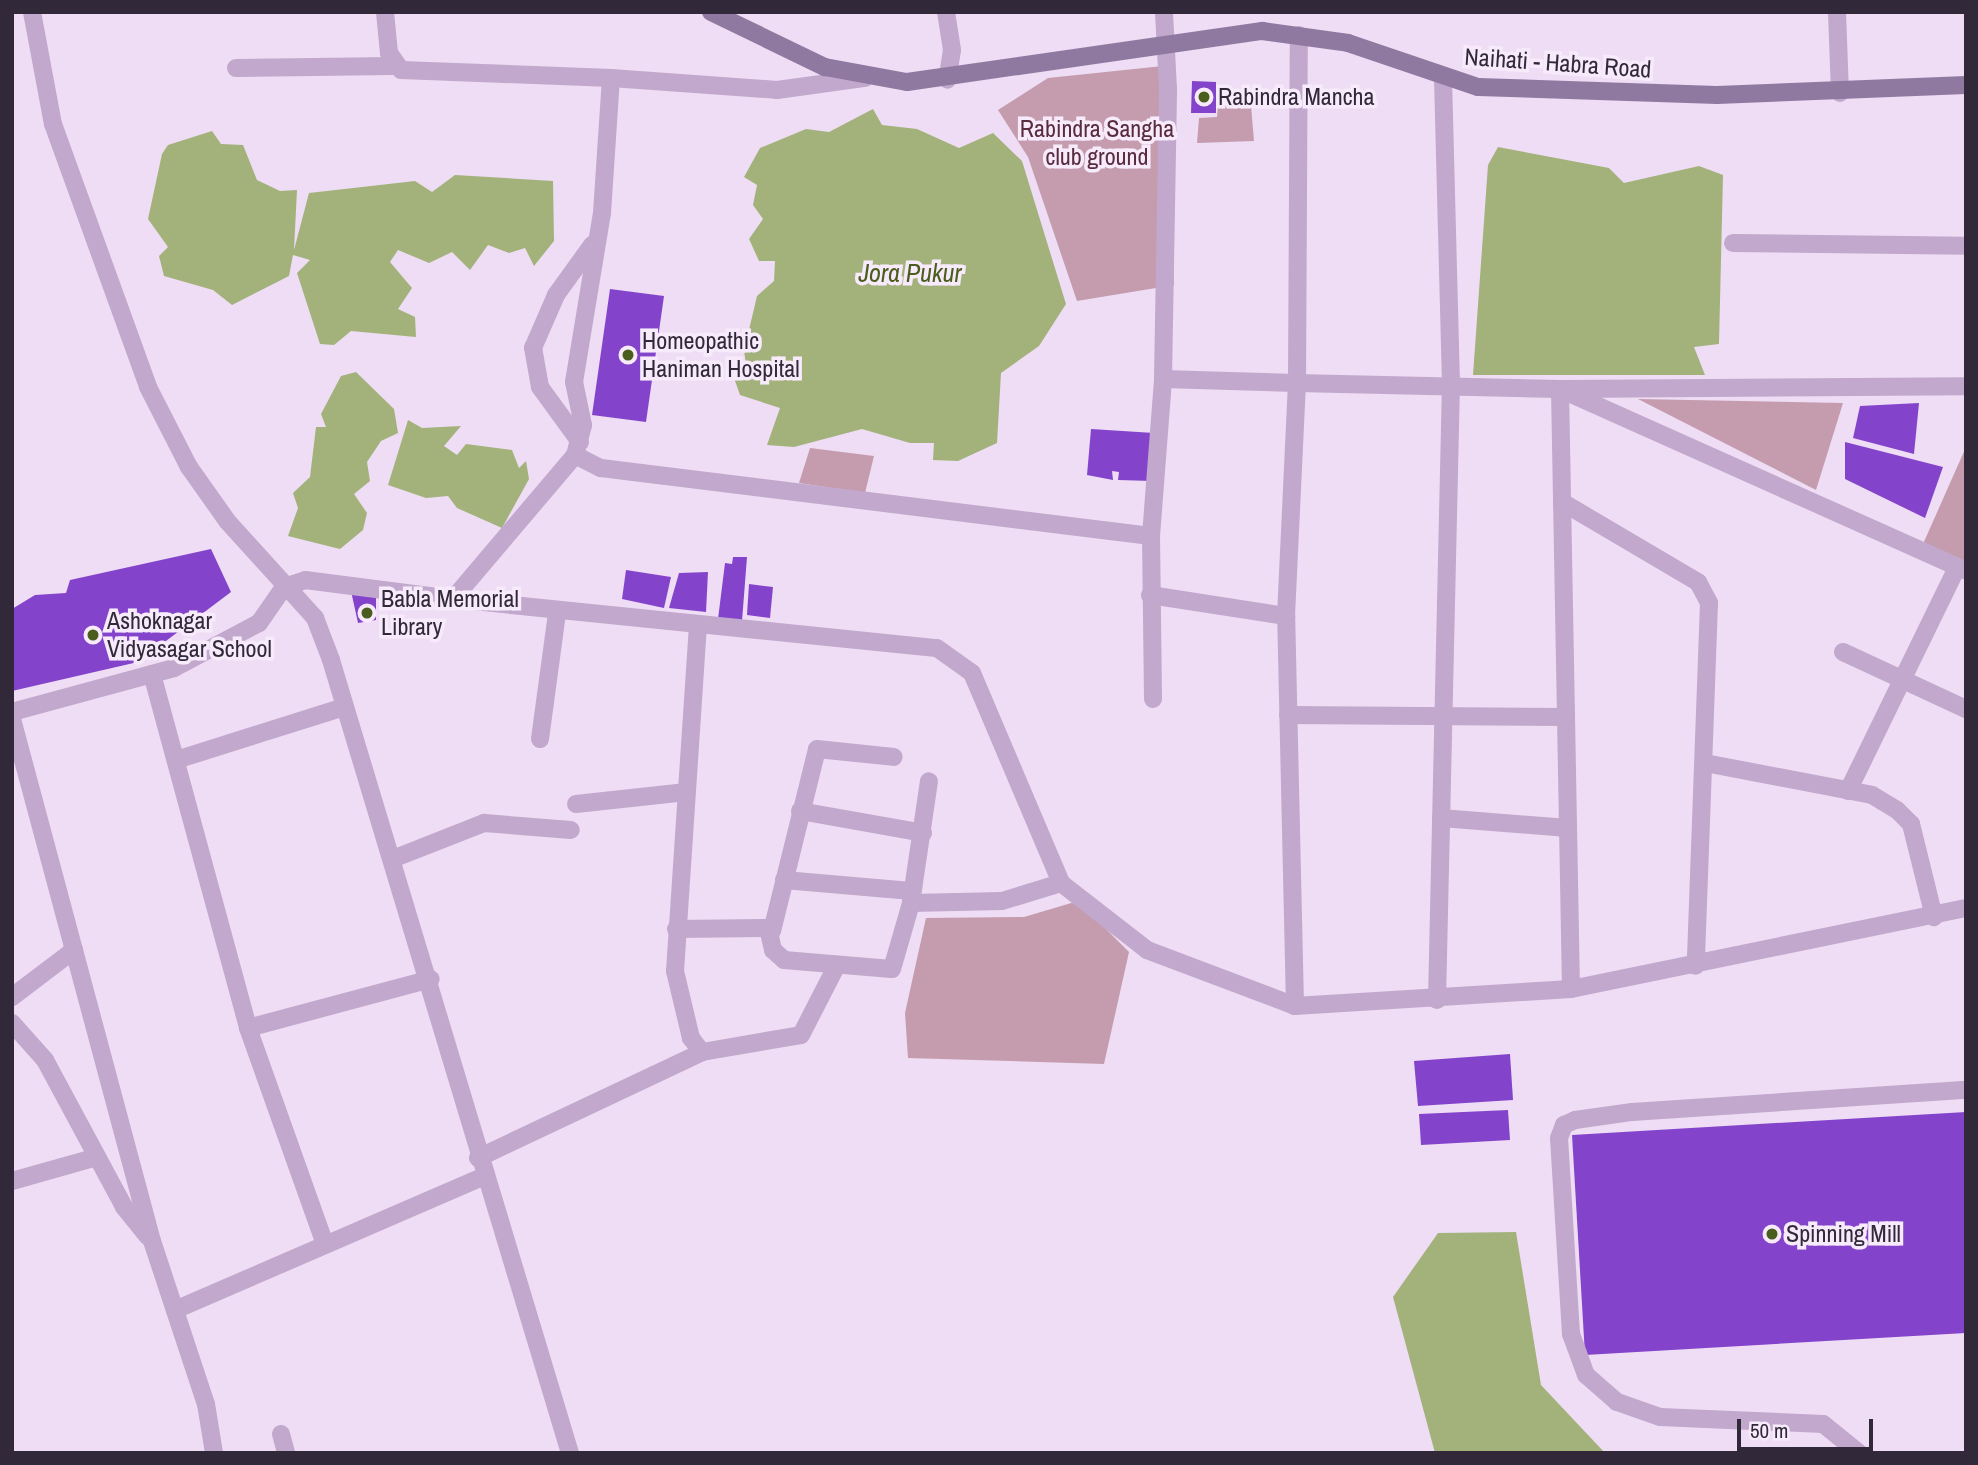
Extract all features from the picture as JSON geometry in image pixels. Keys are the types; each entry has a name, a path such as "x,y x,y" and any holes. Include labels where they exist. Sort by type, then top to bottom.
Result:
{"main road":[{"name":"Naihati - Habra Road","path":"711,12 776,47 865,78 947,80 1163,41 1262,31 1299,34 1348,43 1443,79 1577,94 1840,93 1966,85"}],"street":[{"path":"32,12 53,124 148,387 189,467 284,587 315,618 395,858 431,979 478,1158 570,1453"},
{"path":"385,12 393,65"},
{"path":"946,12 952,50 947,80"},
{"path":"1153,699 1151,536 1163,379 1168,89 1163,41 1164,12"},
{"path":"1837,12 1840,93"},
{"path":"1295,1006 1286,616 1297,383 1299,34"},
{"path":"236,68 393,65 777,90 865,78"},
{"path":"453,599 577,448 583,425 574,382 595,241 611,78"},
{"path":"1437,1000 1451,384 1443,79"},
{"path":"595,241 555,295 533,348 540,387 577,448 601,468 1151,536"},
{"path":"1733,243 1966,246"},
{"path":"1163,379 1451,384 1560,389 1966,386"},
{"path":"1560,389 1571,989"},
{"path":"1560,389 1961,571 1903,678 1848,790"},
{"path":"1562,502 1699,582 1712,624 1696,966"},
{"path":"12,712 152,674 259,623 284,587 318,579 557,614 905,642 937,648 962,662 996,724 1061,883 1147,950 1295,1006 1437,1000 1571,989 1696,966 1966,908"},
{"path":"1150,595 1286,616"},
{"path":"540,739 557,614"},
{"path":"698,625 676,929 679,997 702,1052"},
{"path":"1843,652 1966,709"},
{"path":"152,674 248,1028 325,1244"},
{"path":"176,760 344,707"},
{"path":"1288,715 1566,717"},
{"path":"12,719 152,1241 206,1404 214,1453"},
{"path":"894,757 817,749 772,931 777,957 892,969 911,897 929,781"},
{"path":"1706,763 1872,795 1911,824 1934,917"},
{"path":"576,804 686,792"},
{"path":"800,811 922,834"},
{"path":"1441,818 1568,828"},
{"path":"395,858 484,823 570,830"},
{"path":"784,880 911,897 1002,901 1061,883"},
{"path":"676,929 772,931"},
{"path":"12,998 74,950"},
{"path":"478,1158 702,1052 802,1035 837,965"},
{"path":"248,1028 431,979"},
{"path":"12,1023 51,1070 97,1157 152,1241"},
{"path":"1859,1453 1823,1424 1660,1417 1617,1402 1586,1376 1571,1334 1559,1138 1564,1125 1575,1120 1632,1112 1966,1090"},
{"path":"12,1181 97,1157"},
{"path":"175,1310 485,1176"},
{"path":"281,1434 286,1453"}],"green space":[{"name":"Rabindra Sangha club ground","path":"1163,66 1174,285 1077,301 1028,157 998,110 1048,78"},
{"path":"1218,104 1251,105 1254,141 1197,143 1199,118 1217,117"},
{"path":"1638,399 1843,403 1816,490"},
{"path":"1966,447 1966,567 1923,544"},
{"path":"810,448 874,456 865,493 799,483"},
{"path":"1078,901 1129,952 1104,1064 908,1058 905,1013 926,918 1024,917"}],"water":[{"name":"Jora Pukur","path":"873,109 882,125 917,129 959,148 993,133 1022,161 1066,304 1039,346 1001,373 997,443 958,461 933,460 934,443 910,443 862,429 794,447 767,445 780,408 740,395 733,375 747,371 744,351 757,296 774,281 775,261 759,261 749,239 763,219 753,205 757,185 744,177 760,148 806,129 829,132"},
{"path":"212,131 221,144 243,145 257,180 280,191 297,190 294,250 309,193 415,181 432,192 455,175 553,181 554,241 534,266 525,248 509,253 488,245 470,270 452,252 429,263 398,250 390,262 412,288 398,309 415,317 416,337 351,331 334,345 320,344 297,273 310,260 293,255 289,276 232,305 213,290 164,276 159,256 168,247 148,219 162,154 168,145"},
{"path":"1498,147 1609,168 1624,183 1699,166 1723,175 1719,344 1694,347 1705,375 1473,375 1488,165"},
{"path":"356,372 394,409 398,433 381,441 367,462 370,481 354,494 367,513 363,530 340,549 288,536 298,508 293,493 310,477 316,427 326,427 321,414 341,376"},
{"path":"408,420 422,428 461,426 444,446 457,455 466,444 512,450 519,468 526,461 529,479 502,528 457,508 448,496 426,498 388,485"},
{"path":"1516,1232 1541,1385 1605,1453 1435,1453 1393,1297 1438,1233"}],"building":[{"name":"Rabindra Mancha","path":"1192,81 1216,82 1216,113 1191,113"},
{"name":"Homeopathic Haniman Hospital","path":"610,289 664,296 646,422 592,415"},
{"path":"1919,403 1914,454 1853,438 1860,406"},
{"path":"1091,429 1154,433 1152,481 1118,480 1119,472 1112,471 1113,480 1087,475"},
{"path":"1845,442 1943,467 1925,518 1845,479"},
{"name":"Ashoknagar Vidyasagar School","path":"211,549 231,592 138,662 12,691 12,609 35,595 66,593 70,580"},
{"path":"733,557 747,557 742,621 718,619 725,563 732,564"},
{"path":"626,570 671,577 664,608 622,599"},
{"path":"708,572 706,612 669,608 679,573"},
{"path":"749,584 773,587 770,618 747,615"},
{"name":"Babla Memorial Library","path":"351,591 376,595 376,620 358,623"},
{"path":"1510,1054 1513,1100 1418,1106 1414,1061"},
{"path":"1508,1110 1510,1140 1421,1145 1419,1114"},
{"name":"Spinning Mill","path":"1966,1112 1966,1333 1585,1355 1572,1135"}],"place":[{"name":"Rabindra Mancha","path":"1204,97"},
{"name":"Homeopathic Haniman Hospital","path":"628,355"},
{"name":"Babla Memorial Library","path":"367,613"},
{"name":"Ashoknagar Vidyasagar School","path":"93,635"},
{"name":"Spinning Mill","path":"1772,1234"}]}
